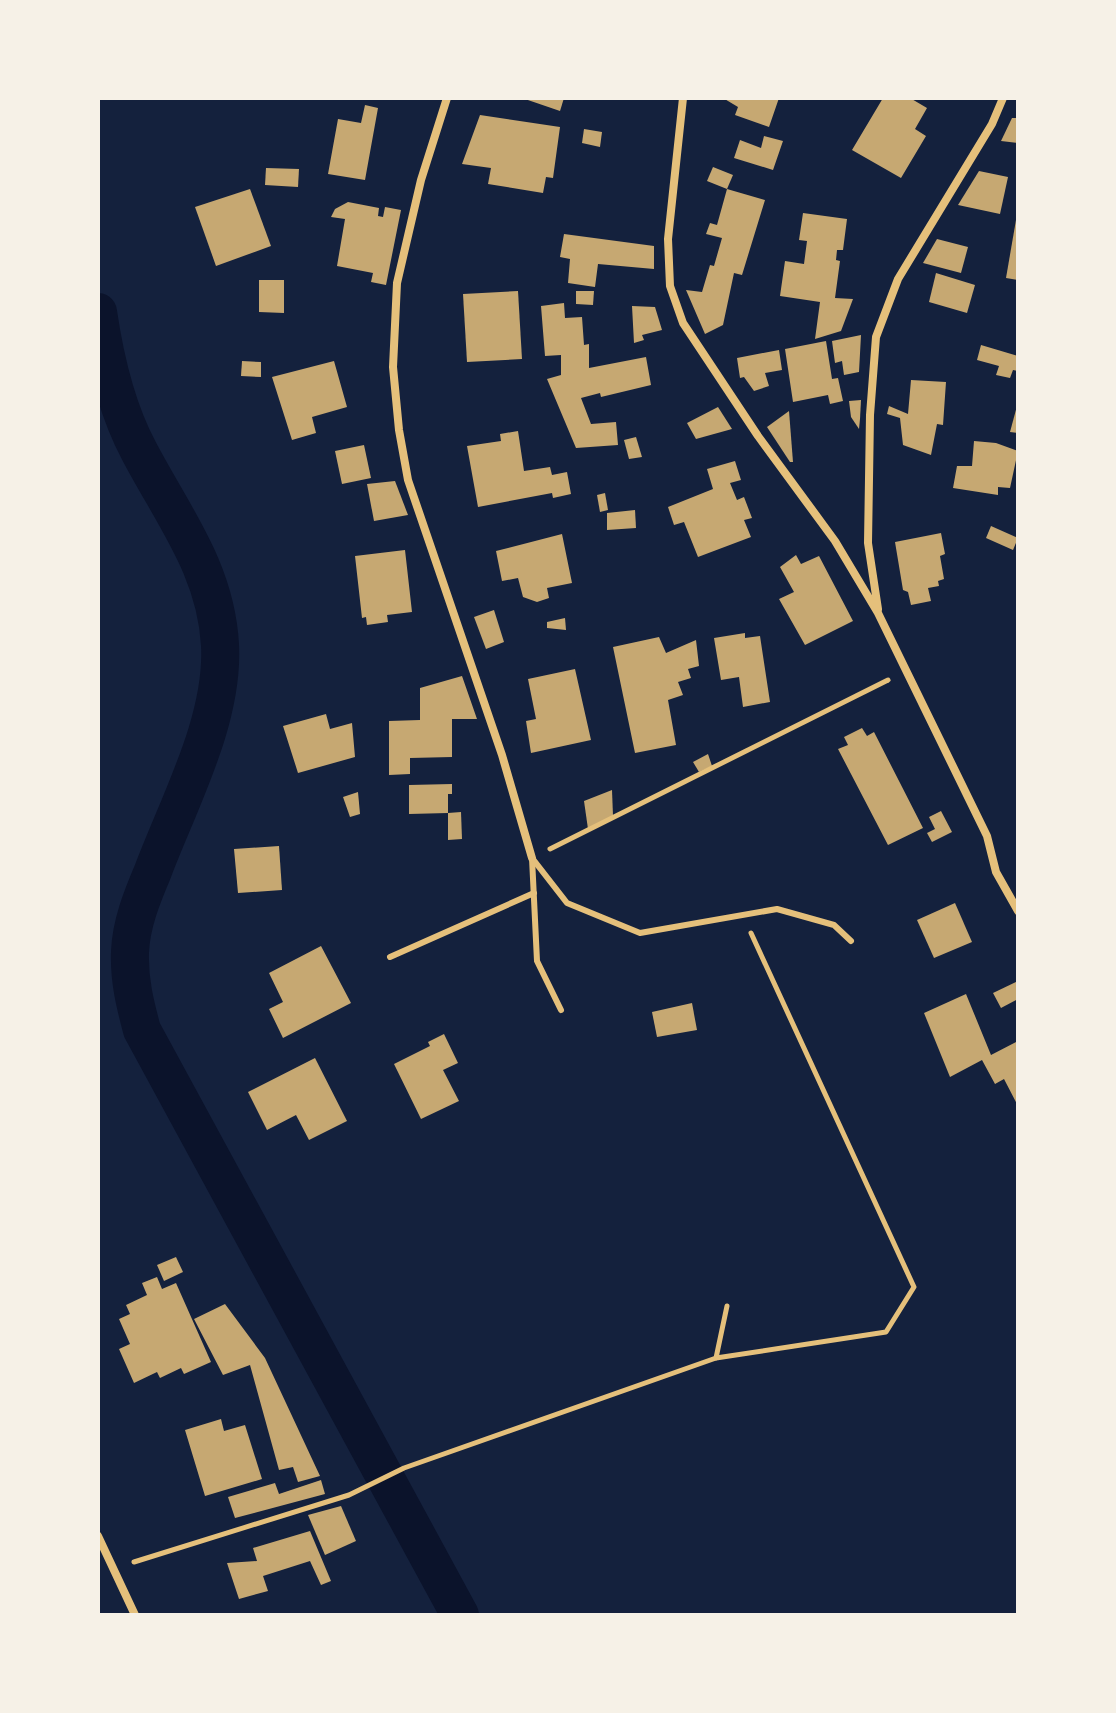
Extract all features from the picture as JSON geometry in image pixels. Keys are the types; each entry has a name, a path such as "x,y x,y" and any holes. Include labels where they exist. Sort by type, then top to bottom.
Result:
{"street":[{"path":"447,98 421,180 397,283 393,367 399,430 408,480 502,755 532,858"},
{"path":"683,98 668,239 670,286 683,323 758,436 835,541 878,613 987,836 996,872 1018,911"},
{"path":"878,613 868,543 870,415 876,337 898,279 992,124 1003,98"},
{"path":"98,1536 135,1615"}],"lane":[{"path":"532,858 537,961 561,1010"},
{"path":"532,858 567,903 640,933 777,909 834,925 851,941"},
{"path":"390,957 534,893"}],"path":[{"path":"532,858 907,670"},
{"path":"113,1569 349,1495 404,1468 716,1358 886,1332 914,1287 742,913"},
{"path":"716,1358 727,1306"}],"building":[{"path":"522,98 564,98 560,111"},
{"path":"723,98 779,98 769,127 735,115 738,107"},
{"path":"883,98 910,98 927,108 915,129 926,136 901,178 852,150"},
{"path":"365,105 378,108 365,180 328,174 338,119 361,123"},
{"path":"480,115 560,127 553,178 546,177 543,193 488,184 491,168 462,164"},
{"path":"1012,118 1018,118 1018,143 1001,141"},
{"path":"584,129 602,132 600,147 582,143"},
{"path":"764,136 783,141 773,170 734,158 740,140 761,148"},
{"path":"713,167 733,175 727,189 707,181"},
{"path":"266,168 299,169 298,187 265,185"},
{"path":"979,171 1008,177 1000,214 958,205"},
{"path":"250,189 271,246 216,266 195,207"},
{"path":"727,189 765,200 742,275 734,273 723,325 705,334 686,290 702,292 710,265 714,266 722,238 706,234 710,223 717,225"},
{"path":"348,202 379,208 378,216 383,217 385,207 401,210 386,285 371,282 373,273 337,266 345,219 331,217 335,209"},
{"path":"803,213 847,219 843,250 837,250 836,260 840,261 835,298 853,299 841,331 815,339 820,302 780,296 785,261 804,264 807,241 799,240"},
{"path":"1018,220 1018,280 1006,278"},
{"path":"564,234 654,246 654,269 598,264 595,287 568,283 570,259 560,257"},
{"path":"937,239 968,247 961,273 923,263"},
{"path":"936,273 975,285 967,313 929,302"},
{"path":"259,280 284,280 284,313 259,312"},
{"path":"518,291 522,359 467,362 463,294"},
{"path":"576,291 594,291 593,305 576,304"},
{"path":"564,303 565,318 582,317 584,345 589,344 589,368 646,357 651,385 601,397 600,393 581,398 591,424 616,422 618,445 576,448 547,379 561,375 561,355 545,356 541,306"},
{"path":"632,306 655,307 662,330 642,335 644,340 634,343"},
{"path":"861,335 859,372 844,375 842,361 835,363 832,341"},
{"path":"826,341 832,379 838,378 843,401 830,404 828,395 793,402 785,349"},
{"path":"981,345 1018,356 1018,371 1013,370 1010,378 996,375 999,366 977,360"},
{"path":"779,350 782,370 765,373 769,386 754,391 744,377 740,378 737,358"},
{"path":"242,361 261,362 261,377 241,376"},
{"path":"334,361 347,407 312,417 316,433 292,440 272,377"},
{"path":"911,380 946,382 943,425 937,424 931,455 903,445 900,418 887,414 889,406 908,414"},
{"path":"861,400 859,429 851,417 849,401"},
{"path":"1018,406 1018,433 1010,432"},
{"path":"718,407 732,429 696,439 687,423"},
{"path":"789,411 793,462 790,462 767,427"},
{"path":"518,431 524,471 550,467 552,475 567,472 571,494 553,498 552,493 478,507 467,446 501,441 500,434"},
{"path":"636,437 642,457 629,459 624,440"},
{"path":"974,441 996,443 1018,451 1010,488 998,487 998,495 953,488 957,466 972,466"},
{"path":"364,445 371,478 342,484 335,451"},
{"path":"735,461 741,480 730,483 737,500 744,497 752,518 744,520 751,537 698,557 684,522 674,525 668,507 713,489 707,469"},
{"path":"395,481 408,515 374,521 367,484"},
{"path":"605,493 608,510 600,512 597,495"},
{"path":"635,510 636,528 607,530 607,513"},
{"path":"991,526 1018,538 1013,550 986,538"},
{"path":"941,533 945,554 940,556 944,579 938,581 939,586 928,588 931,601 911,605 908,592 903,590 895,542"},
{"path":"562,534 572,583 547,588 549,598 537,602 523,597 518,578 502,581 496,551"},
{"path":"405,550 412,612 387,615 388,622 367,625 366,617 362,618 355,556"},
{"path":"796,555 801,564 819,556 853,621 805,645 779,599 794,592 780,567"},
{"path":"494,610 504,642 486,649 474,617"},
{"path":"565,618 566,630 547,628 547,622"},
{"path":"745,633 745,638 760,636 770,702 743,707 739,677 721,680 714,638"},
{"path":"659,637 666,653 696,640 699,666 688,669 691,678 678,682 683,695 668,700 676,745 635,753 613,647"},
{"path":"575,669 591,740 531,753 526,721 536,719 528,679"},
{"path":"462,676 477,719 452,719 452,757 410,758 410,774 389,775 389,721 420,720 420,688"},
{"path":"326,714 330,729 352,723 355,757 298,773 283,726"},
{"path":"862,728 867,736 874,732 923,828 888,845 838,749 848,745 844,737"},
{"path":"708,754 712,766 699,772 693,762"},
{"path":"452,784 452,794 448,794 448,813 409,814 409,785"},
{"path":"612,790 613,816 588,829 584,801"},
{"path":"358,792 360,814 350,817 343,797"},
{"path":"941,811 952,832 932,842 927,833 935,829 929,817"},
{"path":"461,812 462,839 448,840 448,813"},
{"path":"279,846 282,890 238,893 234,849"},
{"path":"955,903 972,942 934,958 917,920"},
{"path":"321,946 351,1003 283,1038 269,1009 283,1002 269,973"},
{"path":"1018,981 1018,999 1001,1008 993,993"},
{"path":"966,994 991,1055 1018,1041 1018,1106 1004,1079 995,1084 982,1060 950,1077 924,1013"},
{"path":"692,1003 697,1030 657,1037 652,1012"},
{"path":"444,1034 458,1063 443,1070 459,1101 421,1119 394,1064 430,1046 428,1042"},
{"path":"315,1058 347,1121 309,1140 296,1115 267,1130 248,1092"},
{"path":"176,1257 183,1272 164,1281 157,1265"},
{"path":"157,1277 162,1289 176,1283 211,1362 184,1374 181,1368 160,1378 157,1372 134,1383 119,1349 130,1344 119,1319 130,1314 126,1305 147,1295 142,1283"},
{"path":"225,1304 265,1358 320,1476 298,1482 293,1467 279,1470 250,1365 223,1375 194,1319"},
{"path":"221,1419 224,1431 245,1425 262,1479 205,1496 185,1430"},
{"path":"321,1480 325,1494 235,1518 228,1497 275,1483 279,1494"},
{"path":"341,1506 356,1541 325,1555 308,1515"},
{"path":"310,1531 331,1581 321,1585 310,1561 263,1576 268,1591 239,1599 227,1563 257,1561 253,1548"}],"waterway":[{"path":"98,312 108,366 124,418 202,567 217,618 220,645 215,702 207,731 132,931 130,972 142,1030 460,1615"}]}
